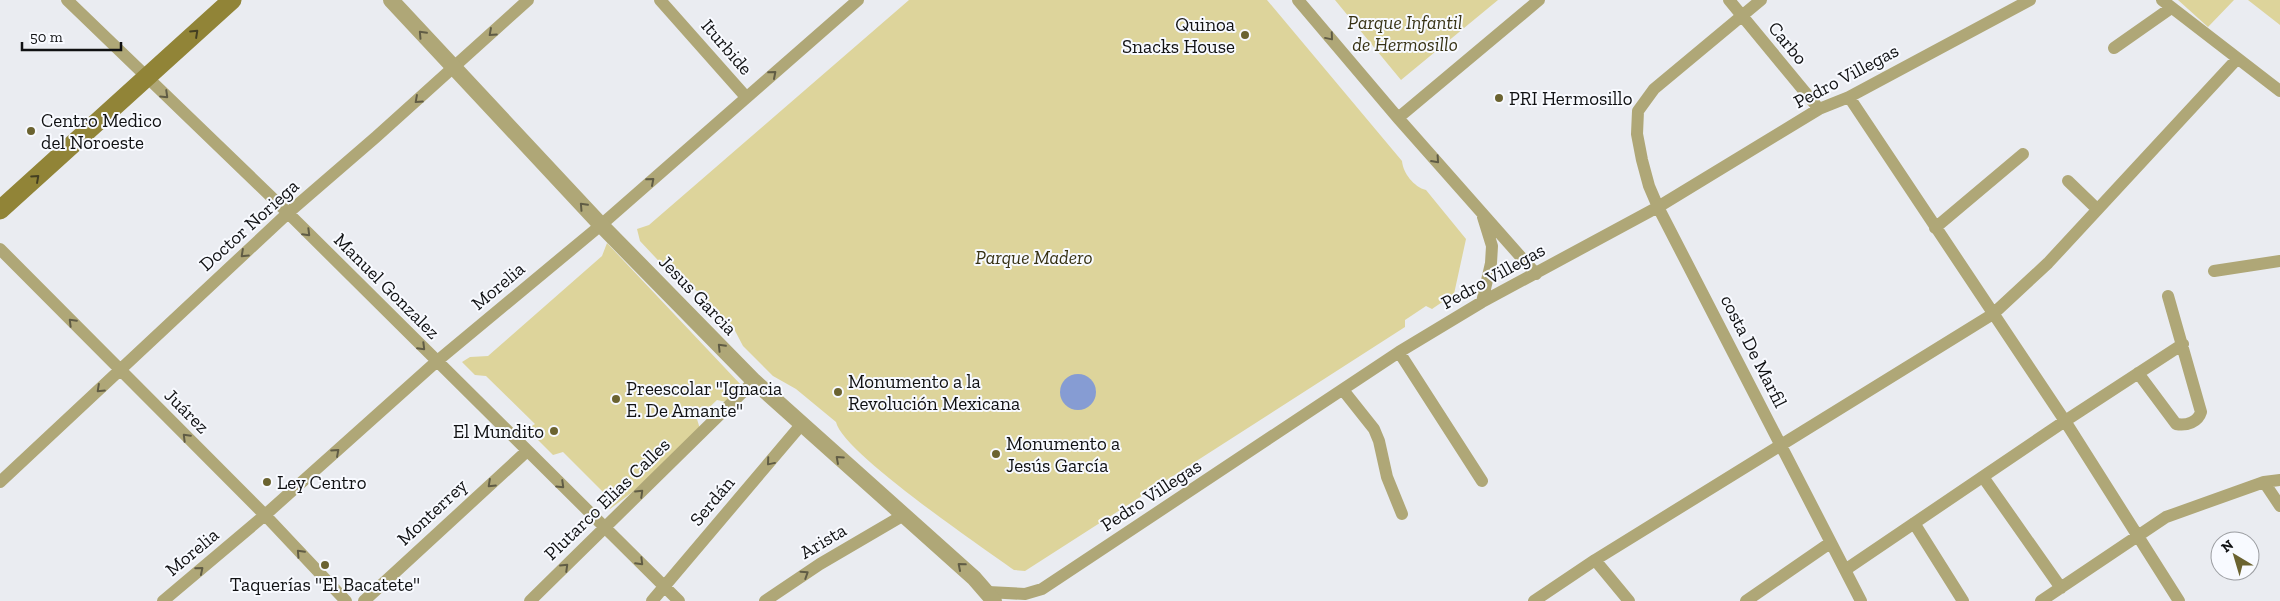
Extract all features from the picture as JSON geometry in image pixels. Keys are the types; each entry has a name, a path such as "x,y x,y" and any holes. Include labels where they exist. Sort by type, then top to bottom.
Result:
{"main road":[{"path":"0,210 232,0"}],"street":[{"name":"Manuel Gonzalez","path":"67,0 288,214 679,601"},
{"name":"Jesus Garcia","path":"390,0 601,225 754,381 991,596"},
{"name":"Doctor Noriega","path":"0,482 288,214 528,0"},
{"name":"Iturbide","path":"660,0 746,98"},
{"name":"Morelia","path":"163,601 265,515 436,362 601,225 858,0"},
{"path":"1298,0 1398,118 1536,274"},
{"path":"1398,118 1539,0"},
{"name":"Carbo","path":"1729,0 1819,109"},
{"path":"1741,16 1762,0"},
{"name":"Pedro Villegas","path":"991,596 1025,594 1042,589 1398,352 1482,302 1658,206 1819,109 1849,97 2030,0"},
{"path":"2114,48 2166,4 2280,91"},
{"name":"costa De Marfil","path":"1741,16 1654,90 1638,111 1637,134 1642,160 1649,186 1658,206 1861,601"},
{"path":"1534,601 1595,560 1993,314 2048,263 2237,59"},
{"path":"1849,97 2064,421 2179,601"},
{"path":"1935,228 2023,154"},
{"path":"2068,181 2097,209"},
{"path":"1482,212 1492,246 1491,263 1482,302"},
{"name":"Juárez","path":"0,249 265,515 346,601"},
{"path":"2214,271 2280,261"},
{"path":"2138,373 2176,424 2182,425 2195,421 2202,412 2168,296"},
{"path":"1845,570 2064,421 2183,344"},
{"path":"1398,352 1482,481"},
{"name":"Plutarco Elias Calles","path":"530,601 754,381"},
{"path":"1343,390 1374,428 1387,477 1402,514"},
{"name":"Serdán","path":"652,601 801,425"},
{"name":"Monterrey","path":"364,601 526,451"},
{"path":"1983,477 2061,588"},
{"path":"2041,601 2166,517 2264,482 2280,480"},
{"path":"2264,482 2280,506"},
{"name":"Arista","path":"765,601 820,564 902,516"},
{"path":"1914,524 1963,601"},
{"path":"1746,601 1830,542"},
{"path":"1595,560 1629,601"}],"green space":[{"name":"Parque Madero","path":"909,0 1267,0 1402,161 1404,170 1410,179 1417,186 1426,190 1466,239 1454,294 1432,309 1426,306 1405,320 1405,327 1025,571 1014,570 945,521 887,476 862,455 844,436 836,422 796,389 773,376 743,346 732,325 697,291 670,273 640,241 637,229 649,225"},
{"name":"Parque Infantil de Hermosillo","path":"1335,0 1498,0 1401,80"},
{"path":"2178,0 2234,0 2208,27"},
{"path":"2248,0 2280,0 2280,25"},
{"path":"607,243 742,386 726,402 717,400 697,419 700,429 635,490 610,509 602,501 604,493 563,452 553,455 527,429 535,424 486,376 475,375 462,362 470,357 488,356 602,256"}],"water":[{"path":"1078,374 1091,379 1096,392 1091,405 1078,410 1065,405 1060,392 1065,379"}],"place":[{"name":"Quinoa Snacks House","path":"1245,35"},
{"name":"PRI Hermosillo","path":"1499,98"},
{"name":"Centro Medico del Noroeste","path":"31,131"},
{"name":"Monumento a la Revolución Mexicana","path":"838,392"},
{"name":"Preescolar \"Ignacia E. De Amante\"","path":"616,399"},
{"name":"El Mundito","path":"554,431"},
{"name":"Monumento a Jesús García","path":"996,454"},
{"name":"Ley Centro","path":"267,482"},
{"name":"Taquerías \"El Bacatete\"","path":"325,565"}]}
